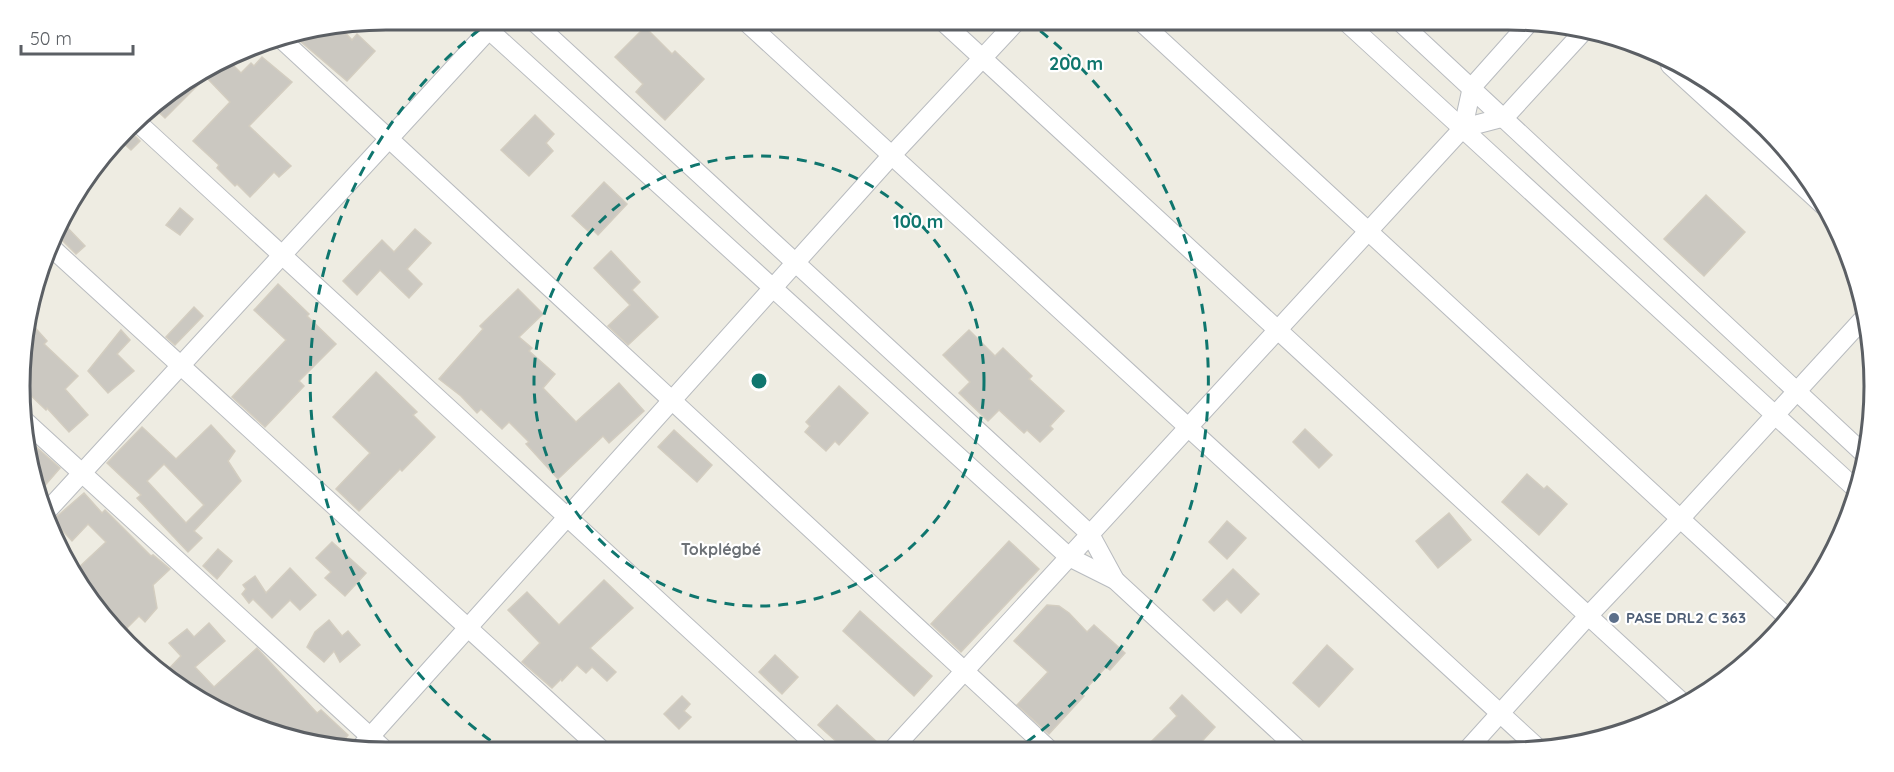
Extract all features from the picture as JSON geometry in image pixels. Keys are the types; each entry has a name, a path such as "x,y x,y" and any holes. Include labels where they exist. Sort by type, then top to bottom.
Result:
{"street":[{"path":"51,506 389,139 483,30"},
{"path":"497,30 773,288 1069,557 1115,580 1290,742"},
{"path":"543,30 1090,534 1115,580"},
{"path":"755,30 1530,741"},
{"path":"952,30 1678,698"},
{"path":"367,741 795,262 1009,30"},
{"path":"1150,30 1782,613"},
{"path":"1355,30 1850,484"},
{"path":"1409,30 1858,448"},
{"path":"899,742 1463,128 1472,87 1522,31"},
{"path":"1463,128 1505,117 1578,37"},
{"path":"287,44 1041,742"},
{"path":"1684,77 1804,189"},
{"path":"142,126 812,742"},
{"path":"56,252 593,742"},
{"path":"1474,742 1858,325"},
{"path":"33,428 363,741"}],"building":[{"path":"642,30 648,30 672,54 675,51 704,79 665,120 636,92 643,84 615,57"},
{"path":"345,33 352,40 357,34 375,51 347,81 300,41"},
{"path":"262,57 292,82 249,126 291,166 279,177 274,172 250,197 237,184 235,186 217,168 219,165 193,141 230,102 207,78 233,65 241,73 251,63 254,66"},
{"path":"200,82 165,118 159,112"},
{"path":"535,115 554,134 546,143 553,151 529,176 501,150"},
{"path":"134,135 140,141 131,150 125,144"},
{"path":"604,182 627,204 598,235 591,228 588,231 572,216"},
{"path":"1706,195 1745,232 1704,276 1664,239"},
{"path":"180,208 193,219 180,235 166,225"},
{"path":"68,228 85,246 76,254 62,240"},
{"path":"415,229 431,243 407,269 422,284 409,298 380,270 357,295 343,281 382,240 394,252"},
{"path":"611,251 640,282 632,290 658,317 628,345 608,326 630,305 594,268"},
{"path":"278,284 336,344 299,381 304,386 265,427 232,397 286,340 254,310"},
{"path":"518,289 543,314 519,337 532,348 529,351 555,374 543,388 576,422 619,383 644,411 609,443 603,436 558,479 526,444 529,442 509,422 502,429 481,409 477,413 461,396 439,379 483,329 480,326"},
{"path":"194,307 203,316 175,345 166,337"},
{"path":"35,328 47,341 44,344 78,376 65,389 88,415 69,432 47,408 46,410 30,395"},
{"path":"121,330 130,340 117,354 134,371 108,393 88,371"},
{"path":"969,330 995,356 1003,348 1032,376 1029,379 1064,411 1050,426 1053,429 1040,442 1027,430 1024,433 999,410 988,421 959,393 970,382 943,355"},
{"path":"376,372 417,412 413,415 435,437 359,511 336,489 370,453 333,417"},
{"path":"839,386 868,413 839,445 835,441 826,451 805,432 810,426 806,422"},
{"path":"211,425 235,451 228,461 241,481 194,531 202,538 188,552 137,498 141,495 107,463 142,427 176,459","holes":["164,464 204,505 186,523 147,481"]},
{"path":"1305,429 1332,455 1319,468 1293,442"},
{"path":"674,430 712,465 697,482 658,447"},
{"path":"36,446 60,468 44,486"},
{"path":"1527,474 1544,489 1547,486 1567,504 1539,535 1502,502"},
{"path":"84,493 102,513 105,510 151,556 153,555 170,569 153,585 157,608 145,622 139,616 126,629 104,603 80,567 106,542 88,524 72,541 59,527 55,518"},
{"path":"1449,513 1471,540 1438,568 1416,541"},
{"path":"1227,521 1246,538 1227,559 1209,542"},
{"path":"1009,541 1039,569 961,652 931,624"},
{"path":"332,542 366,573 345,596 325,578 331,572 316,558"},
{"path":"218,549 232,561 217,579 203,566"},
{"path":"290,568 316,595 300,610 290,600 272,618 253,599 249,603 242,594 246,589 243,585 255,576 266,593"},
{"path":"1233,569 1259,594 1241,613 1227,599 1214,611 1203,600"},
{"path":"604,580 633,608 590,648 616,672 607,681 592,667 586,673 577,665 552,688 522,662 540,643 508,610 527,592 559,625"},
{"path":"1047,605 1059,606 1087,632 1094,625 1125,653 1110,670 1106,667 1081,694 1084,696 1049,734 1017,705 1048,672 1014,641"},
{"path":"860,611 932,676 914,696 843,631"},
{"path":"329,620 342,636 348,631 360,645 340,662 334,651 324,662 307,647 315,632"},
{"path":"209,623 225,641 195,667 214,687 257,648 317,713 321,710 348,735 344,739 340,739 272,723 229,705 188,682 169,668 181,656 169,643 187,629 194,637"},
{"path":"1327,645 1353,669 1319,707 1293,683"},
{"path":"775,655 798,677 782,694 759,672"},
{"path":"1182,695 1215,727 1201,742 1151,742 1177,716 1170,708"},
{"path":"682,696 690,704 684,711 691,717 679,729 664,714"},
{"path":"837,705 877,742 837,742 818,725"}],"place":[{"name":"PASE DRL2 C 363","path":"1614,618"}],"district":[{"name":"Tokplégbé","path":"721,549"}]}
